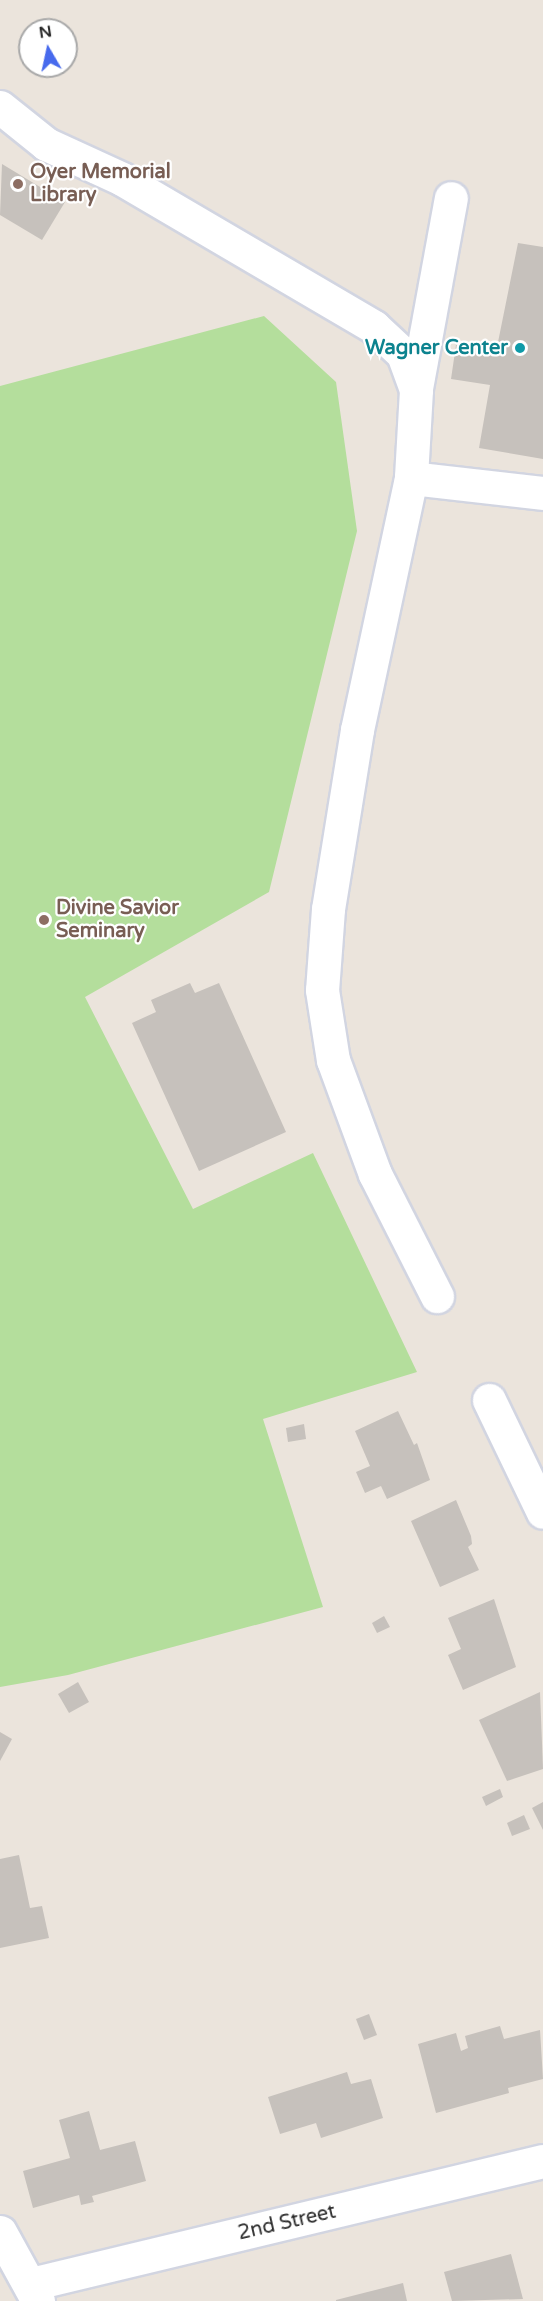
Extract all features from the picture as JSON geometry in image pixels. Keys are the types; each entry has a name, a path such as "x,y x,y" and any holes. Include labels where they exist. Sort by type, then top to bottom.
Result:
{"street":[{"path":"0,107 46,144 122,179 374,327 403,354 416,390"},
{"path":"437,1296 375,1174 333,1060 322,990 328,909 357,730 411,478 416,390 451,198"},
{"path":"411,478 543,493"},
{"path":"489,1400 543,1512"},
{"name":"2nd Street","path":"35,2293 543,2161"},
{"path":"0,2232 35,2293"}],"green space":[{"path":"264,316 336,382 357,531 269,892 85,997 193,1209 313,1153 417,1372 263,1419 323,1607 68,1675 0,1687 0,386"}],"building":[{"name":"Oyer Memorial Library","path":"2,164 65,202 42,240 0,215"},
{"name":"Wagner Center","path":"518,243 543,247 543,459 479,448 490,385 451,379 456,345 496,352"},
{"path":"190,983 195,993 219,983 286,1132 199,1171 132,1023 156,1012 151,1000"},
{"path":"398,1411 414,1445 417,1443 430,1480 387,1499 381,1486 365,1493 356,1472 370,1466 355,1431"},
{"path":"304,1424 306,1439 288,1442 286,1428"},
{"path":"456,1500 471,1536 472,1544 468,1547 479,1570 440,1587 411,1521"},
{"path":"494,1599 516,1667 463,1690 448,1655 461,1649 448,1618"},
{"path":"384,1616 390,1627 377,1633 372,1623"},
{"path":"78,1682 89,1702 69,1713 58,1694"},
{"path":"540,1692 543,1769 507,1781 479,1720"},
{"path":"0,1732 12,1739 0,1761"},
{"path":"500,1789 503,1797 486,1806 482,1797"},
{"path":"543,1802 543,1830 532,1808"},
{"path":"524,1815 530,1829 512,1836 507,1823"},
{"path":"19,1855 30,1908 42,1906 49,1938 0,1948 0,1859"},
{"path":"369,2014 377,2035 364,2040 356,2019"},
{"path":"500,2026 504,2039 540,2030 543,2079 508,2088 509,2093 436,2113 418,2044 456,2033 461,2051 468,2048 465,2036"},
{"path":"347,2072 351,2084 371,2079 383,2118 321,2138 316,2123 280,2134 268,2097"},
{"path":"89,2111 100,2150 135,2141 146,2181 92,2196 94,2202 81,2205 79,2195 33,2208 23,2171 70,2158 59,2120"},
{"path":"511,2254 523,2299 452,2301 444,2272"},
{"path":"403,2283 407,2301 336,2301 336,2300"}],"place":[{"name":"Oyer Memorial Library","path":"18,184"},
{"name":"Wagner Center","path":"520,348"},
{"name":"Divine Savior Seminary","path":"44,920"}]}
